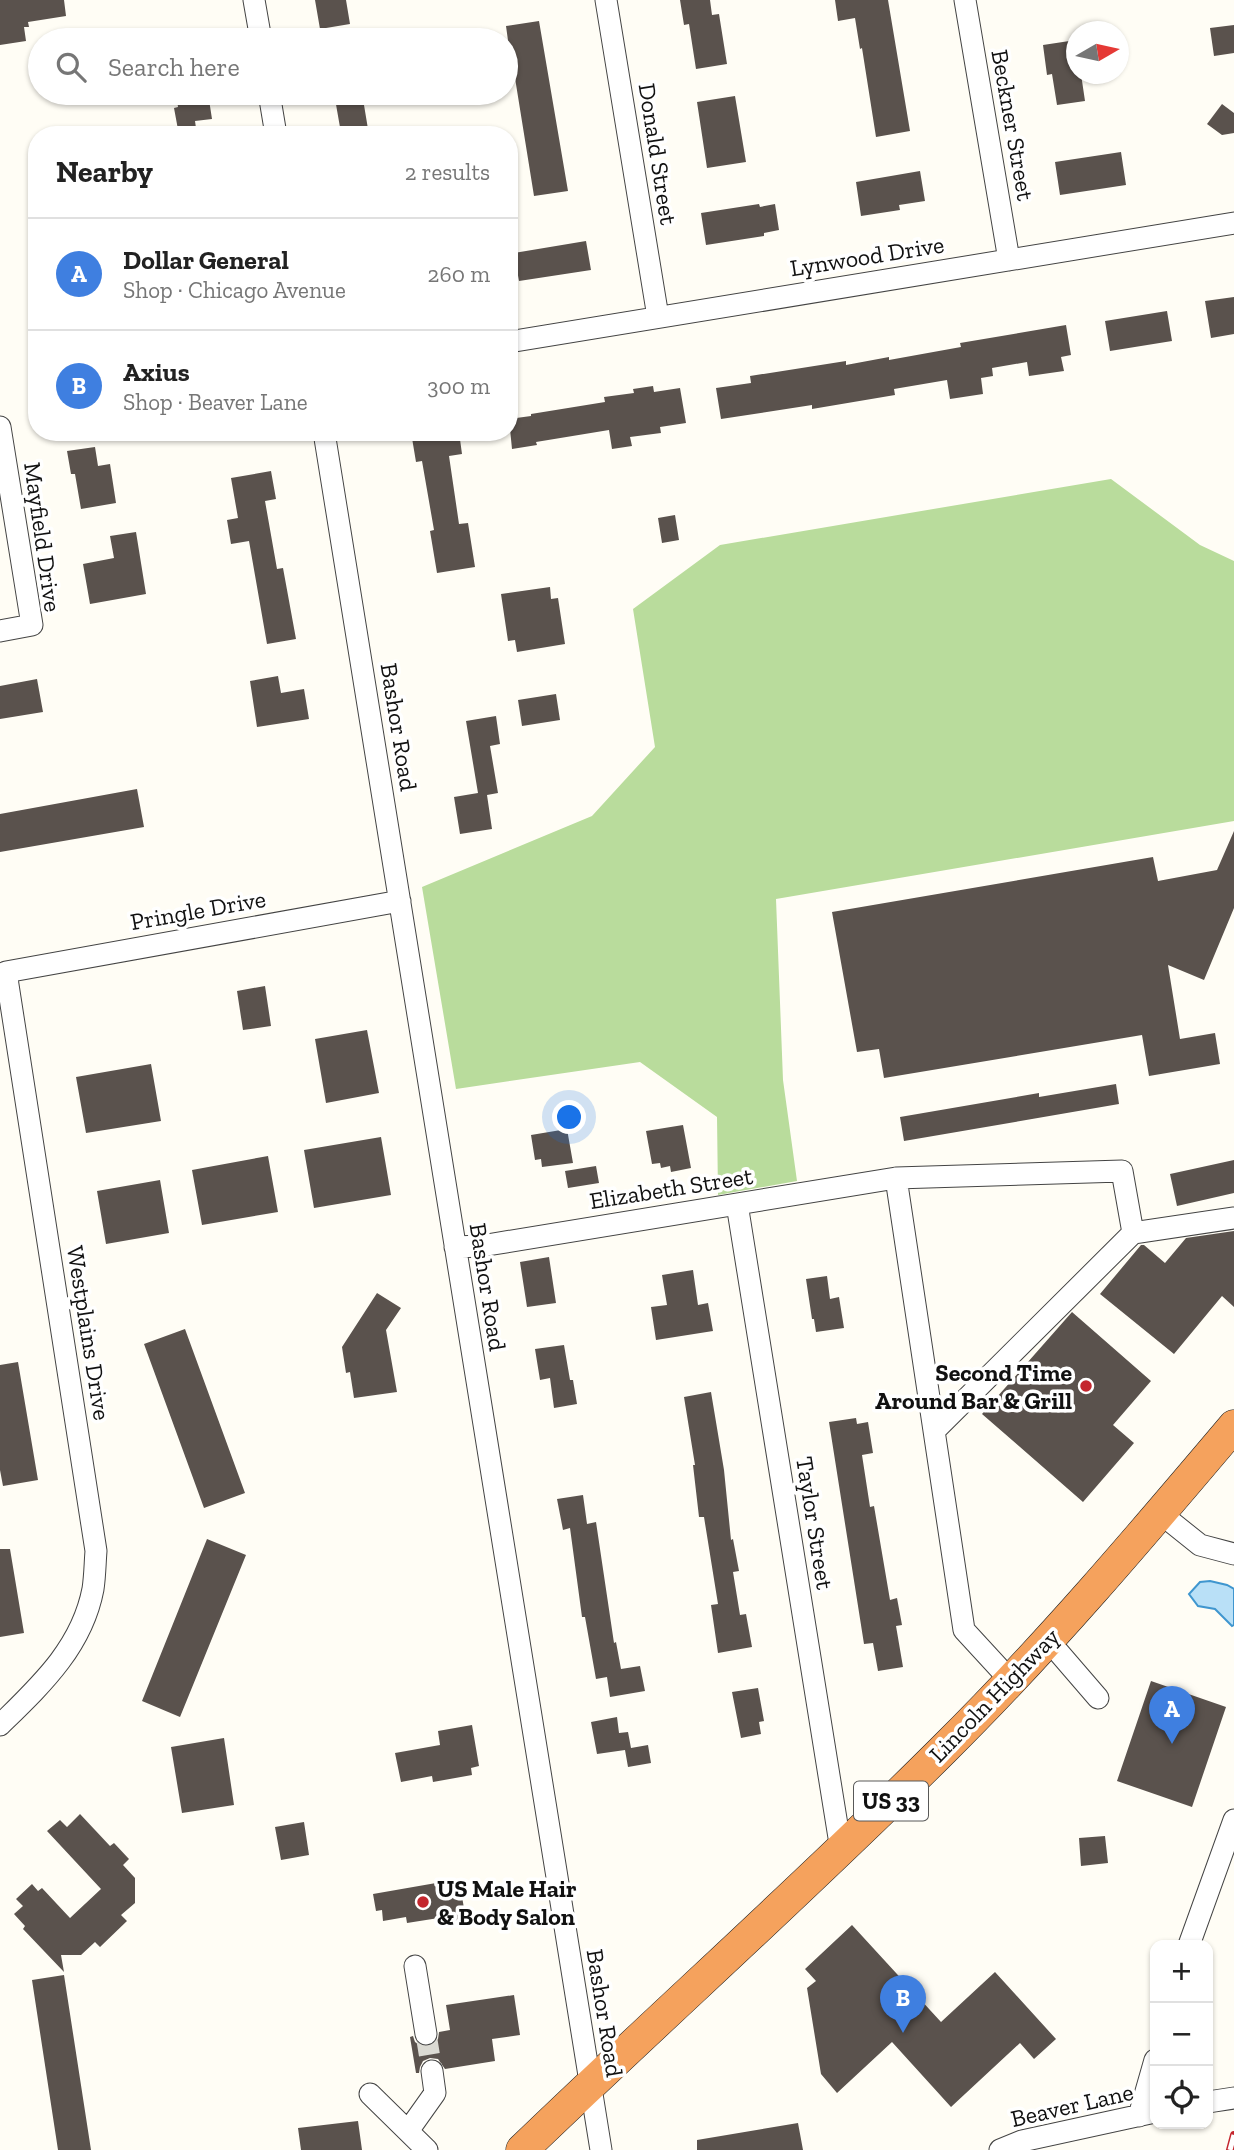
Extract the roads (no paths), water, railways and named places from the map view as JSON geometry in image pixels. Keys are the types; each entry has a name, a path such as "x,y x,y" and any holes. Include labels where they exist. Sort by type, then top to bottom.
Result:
{"highway":[{"name":"Lincoln Highway","path":"522,2150 841,1850 946,1747 1048,1640 1234,1426"}],"street":[{"path":"254,0 259,28"},
{"name":"Donald Street","path":"606,0 658,317"},
{"name":"Beckner Street","path":"965,0 1009,260"},
{"path":"271,105 274,126"},
{"name":"Lynwood Drive","path":"518,340 1234,223"},
{"name":"Mayfield Drive","path":"0,427 32,625 0,631"},
{"name":"Bashor Road","path":"325,441 601,2150"},
{"name":"Pringle Drive","path":"6,972 400,901"},
{"name":"Westplains Drive","path":"0,1725 38,1689 65,1656 81,1628 93,1588 96,1551 6,972"},
{"name":"Elizabeth Street","path":"455,1247 481,1246 896,1178 1122,1171 1133,1233"},
{"path":"896,1178 964,1630 1010,1680"},
{"name":"Taylor Street","path":"737,1204 841,1850"},
{"path":"934,1431 1133,1233 1234,1217"},
{"path":"1160,1513 1200,1545 1234,1554"},
{"path":"1048,1640 1098,1698"},
{"path":"1191,1940 1234,1820"},
{"path":"415,1966 426,2034"},
{"path":"1147,2114 1154,2066"},
{"path":"408,2131 435,2093 432,2071"},
{"path":"370,2094 428,2150"},
{"path":"1213,2101 1234,2098"},
{"name":"Beaver Lane","path":"1000,2150 1022,2141 1147,2114"}],"water":[{"path":"1210,1581 1234,1589 1234,1625 1215,1609 1198,1606 1189,1594 1200,1582"}],"tunnel":[{"path":"426,2034 432,2071"}],"railway":[{"path":"1230,2150 1234,2135"}],"place":[{"name":"Second Time Around Bar & Grill","path":"1086,1386"},
{"name":"Dollar General","path":"1172,1744"},
{"name":"US Male Hair & Body Salon","path":"423,1902"},
{"name":"Axius","path":"903,2033"}]}
